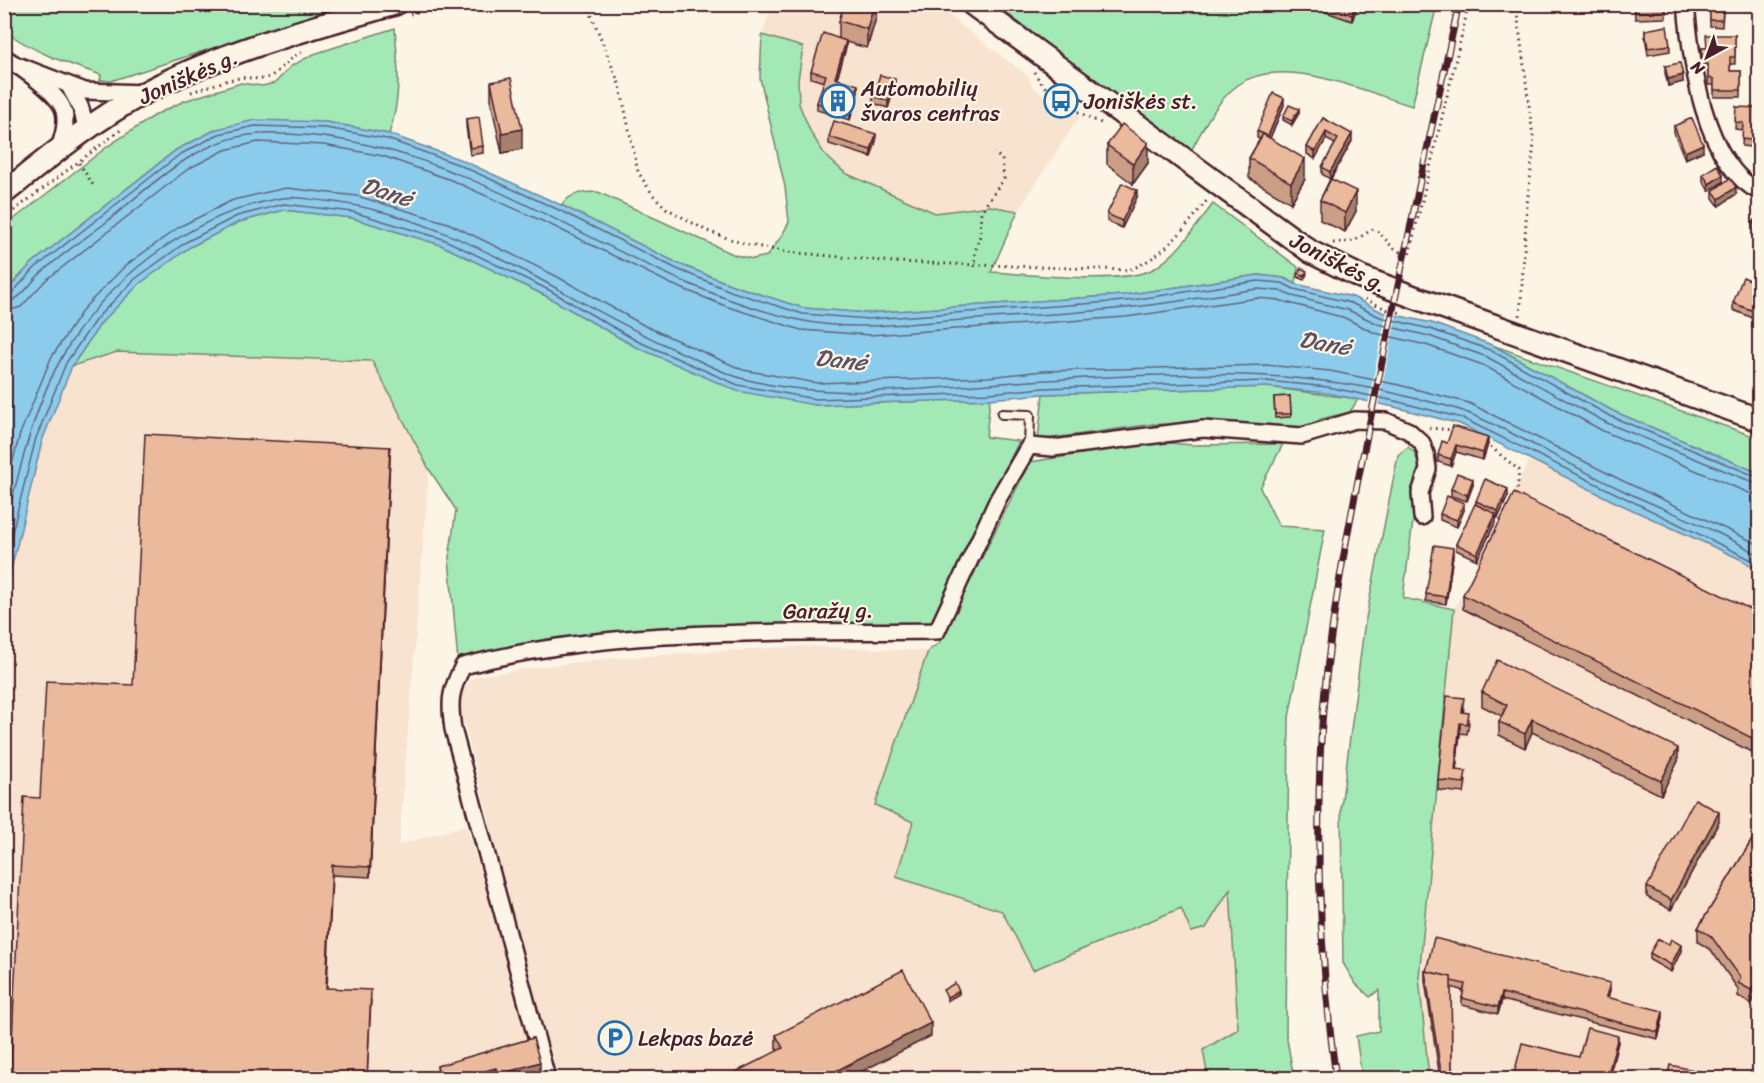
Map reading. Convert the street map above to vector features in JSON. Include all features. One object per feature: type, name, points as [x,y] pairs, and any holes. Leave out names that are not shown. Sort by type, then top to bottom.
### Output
[{"type":"main road","name":"Joniškės g.","points":[[972,4],[1311,252],[1361,277],[1760,420]]},
{"type":"main road","name":"Joniškės g.","points":[[4,193],[59,148],[87,129],[145,93],[206,64],[287,35],[398,11]]},
{"type":"street","points":[[1686,4],[1695,74],[1713,132],[1727,159],[1740,177],[1760,192]]},
{"type":"street","points":[[4,57],[20,66],[86,91],[145,93]]},
{"type":"street","points":[[20,66],[49,92],[63,109],[87,129]]},
{"type":"street","points":[[69,86],[80,106],[87,129]]},
{"type":"street","points":[[59,148],[65,123],[63,109]]},
{"type":"street","points":[[1029,446],[1053,448],[1203,429],[1302,436],[1355,420],[1386,421],[1409,431],[1422,442],[1428,469],[1420,493],[1422,517]]},
{"type":"street","name":"Garažų g.","points":[[548,1078],[453,729],[450,702],[452,687],[463,666],[499,657],[582,644],[719,634],[937,631],[998,499],[1029,446]]},
{"type":"lane","points":[[1002,414],[1030,415],[1029,446]]},
{"type":"path","points":[[398,11],[441,4]]},
{"type":"path","points":[[587,4],[620,86],[638,172],[653,195],[679,217],[706,231],[745,244],[788,252],[894,262],[974,267],[1129,270],[1158,255],[1172,243],[1209,197]]},
{"type":"path","points":[[1324,242],[1354,241],[1373,229],[1380,233],[1387,245],[1399,253],[1409,255],[1468,4]]},
{"type":"path","points":[[1516,4],[1534,144],[1518,334]]},
{"type":"path","points":[[188,93],[233,79],[244,77],[260,80],[271,76],[290,57],[311,47]]},
{"type":"path","points":[[4,218],[123,128]]},
{"type":"path","points":[[974,267],[975,252],[980,236],[981,212],[1004,179],[1002,159],[994,153]]},
{"type":"path","points":[[79,163],[95,188]]},
{"type":"path","points":[[1397,426],[1458,430]]},
{"type":"path","points":[[1479,440],[1490,444],[1519,470],[1517,493]]},
{"type":"shaded area","points":[[772,5],[940,5],[953,19],[1029,77],[1032,86],[1060,109],[1080,116],[1018,211],[990,206],[935,213],[845,173],[825,155],[811,133],[799,104],[798,80],[802,47],[762,35]]},
{"type":"shaded area","points":[[117,352],[372,361],[429,469],[399,845],[466,825],[540,1073],[536,1078],[5,1078],[5,595],[42,441],[72,366]]},
{"type":"shaded area","points":[[1530,459],[1613,501],[1740,559],[1759,571],[1759,1078],[1429,1078],[1419,977],[1454,609]]},
{"type":"shaded area","points":[[803,646],[928,651],[875,804],[913,822],[896,877],[1002,911],[1033,970],[1230,888],[1238,1029],[1204,1050],[1208,1078],[558,1078],[522,949],[462,714],[459,696],[461,692],[473,678],[483,675],[600,659]]},
{"type":"green space","points":[[5,4],[345,5],[111,81],[100,80],[101,75],[63,62],[16,39],[5,31]]},
{"type":"green space","points":[[996,5],[1437,5],[1412,106],[1324,78],[1277,73],[1256,76],[1238,85],[1223,99],[1210,116],[1190,153]]},
{"type":"green space","points":[[395,28],[397,94],[389,134],[326,122],[217,129],[176,150],[31,264],[5,292],[5,226],[108,146],[157,114],[184,101],[241,83],[262,86],[275,83],[291,66],[314,54]]},
{"type":"green space","points":[[762,35],[803,47],[798,80],[799,104],[811,133],[825,155],[845,173],[935,213],[990,206],[1018,211],[991,272],[1076,278],[1100,278],[1141,273],[1155,268],[1172,255],[1213,204],[1298,267],[1296,284],[1284,278],[1258,275],[1124,295],[868,313],[803,308],[735,286],[679,264],[561,205],[569,197],[587,192],[598,192],[735,255],[753,259],[767,256],[789,222],[785,187],[760,78]]},
{"type":"green space","points":[[284,210],[352,218],[441,245],[546,296],[634,346],[815,405],[990,399],[986,437],[1019,441],[930,624],[553,640],[490,651],[458,662],[449,558],[456,510],[429,469],[372,361],[117,352],[72,366],[101,323],[139,284],[190,247],[239,222]]},
{"type":"green space","points":[[1492,345],[1759,438],[1759,473],[1613,411]]},
{"type":"green space","points":[[1267,387],[1358,399],[1350,412],[1321,419],[1308,427],[1154,424],[1038,440],[1043,394]]},
{"type":"green space","points":[[1158,442],[1193,445],[1283,444],[1260,488],[1279,526],[1325,529],[1289,717],[1286,1034],[1294,1078],[1208,1078],[1203,1050],[1238,1029],[1230,889],[1206,928],[1191,932],[1181,908],[1033,970],[1002,911],[896,877],[913,822],[875,805],[928,651],[939,643],[1030,462]]},
{"type":"green space","points":[[1408,447],[1414,452],[1420,467],[1403,598],[1454,609],[1419,977],[1429,1078],[1362,1078],[1356,1036],[1379,1031],[1379,990],[1370,997],[1355,983],[1343,963],[1341,808],[1364,628],[1398,455]]},
{"type":"water","name":"Danė","points":[[255,120],[326,122],[389,134],[459,159],[561,205],[679,264],[735,286],[803,308],[868,313],[1124,295],[1258,275],[1284,278],[1296,284],[1353,297],[1382,312],[1432,323],[1492,345],[1613,411],[1759,473],[1759,571],[1740,559],[1613,501],[1460,424],[1394,407],[1327,393],[1267,387],[1043,394],[990,399],[815,405],[737,391],[634,346],[546,296],[441,245],[352,218],[284,210],[239,222],[190,247],[139,284],[101,323],[72,366],[42,441],[5,595],[5,292],[31,264],[176,150],[217,129]]},
{"type":"pier","points":[[1387,310],[1397,313],[1378,406],[1368,404]]},
{"type":"building","points":[[844,4],[874,4],[867,29],[839,21]]},
{"type":"building","points":[[1323,4],[1355,4],[1352,15]]},
{"type":"building","points":[[1634,4],[1666,4],[1666,11],[1635,12]]},
{"type":"building","points":[[1710,11],[1723,12],[1722,20],[1710,20]]},
{"type":"building","points":[[1667,26],[1670,45],[1648,48],[1645,30]]},
{"type":"building","points":[[823,33],[846,41],[835,78],[858,85],[850,113],[817,103],[826,75],[811,71]]},
{"type":"building","points":[[1706,35],[1735,35],[1735,57],[1730,57],[1730,71],[1741,71],[1741,90],[1714,90],[1714,79],[1708,78],[1708,64],[1702,64],[1702,48],[1707,48]]},
{"type":"building","points":[[1680,63],[1683,75],[1668,79],[1665,66]]},
{"type":"building","points":[[880,75],[895,79],[888,101],[873,96]]},
{"type":"building","points":[[511,78],[522,129],[502,133],[491,82]]},
{"type":"building","points":[[1273,93],[1284,98],[1268,136],[1257,131]]},
{"type":"building","points":[[1289,105],[1299,109],[1292,121],[1283,117]]},
{"type":"building","points":[[1736,107],[1760,108],[1759,141],[1742,139],[1743,123],[1735,122]]},
{"type":"building","points":[[479,117],[483,146],[470,148],[466,119]]},
{"type":"building","points":[[1323,118],[1352,134],[1330,172],[1322,167],[1338,139],[1326,132],[1315,152],[1307,147]]},
{"type":"building","points":[[1692,118],[1703,144],[1685,152],[1674,126]]},
{"type":"building","points":[[834,121],[876,134],[871,150],[829,137]]},
{"type":"building","points":[[1122,124],[1148,143],[1133,164],[1107,145]]},
{"type":"building","points":[[1263,134],[1305,159],[1291,183],[1249,158]]},
{"type":"building","points":[[1717,165],[1723,175],[1709,184],[1703,174]]},
{"type":"building","points":[[1730,178],[1736,187],[1719,199],[1713,191]]},
{"type":"building","points":[[1331,179],[1356,191],[1345,213],[1320,200]]},
{"type":"building","points":[[1122,183],[1137,190],[1122,221],[1107,214]]},
{"type":"building","points":[[1760,213],[1760,227],[1753,223]]},
{"type":"building","points":[[1301,268],[1307,271],[1304,276],[1298,273]]},
{"type":"building","points":[[1743,277],[1760,284],[1760,323],[1752,320],[1756,312],[1733,303]]},
{"type":"building","points":[[1290,396],[1291,414],[1275,414],[1274,397]]},
{"type":"building","points":[[1453,426],[1488,437],[1483,453],[1456,445],[1451,459],[1438,455],[1442,441],[1447,443]]},
{"type":"building","points":[[145,434],[390,447],[370,867],[332,865],[326,988],[371,990],[367,1078],[10,1078],[24,797],[40,798],[46,681],[133,685]]},
{"type":"building","points":[[1457,473],[1473,479],[1467,495],[1451,489]]},
{"type":"building","points":[[1485,479],[1508,489],[1498,511],[1476,501]]},
{"type":"building","points":[[1514,493],[1760,614],[1760,724],[1752,738],[1463,595]]},
{"type":"building","points":[[1447,496],[1464,503],[1457,520],[1440,514]]},
{"type":"building","points":[[1475,504],[1496,514],[1477,554],[1456,544]]},
{"type":"building","points":[[1434,545],[1453,548],[1446,597],[1426,594]]},
{"type":"building","points":[[1497,660],[1678,748],[1661,781],[1532,719],[1525,734],[1499,722],[1507,705],[1482,692]]},
{"type":"building","points":[[1447,696],[1464,698],[1462,712],[1469,713],[1467,724],[1460,723],[1455,770],[1466,771],[1464,783],[1438,780]]},
{"type":"building","points":[[1695,799],[1719,812],[1671,900],[1647,887]]},
{"type":"building","points":[[1760,827],[1760,977],[1751,990],[1738,983],[1741,978],[1711,936],[1698,928]]},
{"type":"building","points":[[1434,938],[1610,983],[1606,997],[1663,1011],[1658,1032],[1502,993],[1498,1007],[1462,998],[1465,984],[1451,981],[1451,977],[1426,971]]},
{"type":"building","points":[[1658,939],[1669,944],[1671,939],[1681,945],[1671,965],[1650,953]]},
{"type":"building","points":[[903,970],[931,1023],[822,1078],[724,1078],[783,1048],[776,1035]]},
{"type":"building","points":[[1425,971],[1451,977],[1452,1072],[1481,1071],[1481,1078],[1442,1078]]},
{"type":"building","points":[[955,983],[959,991],[947,997],[943,990]]},
{"type":"building","points":[[1587,1028],[1618,1036],[1607,1078],[1513,1078],[1522,1043],[1579,1057]]},
{"type":"building","points":[[533,1038],[540,1062],[498,1075],[496,1068],[460,1078],[441,1078],[437,1066]]},
{"type":"building","points":[[1670,1065],[1731,1078],[1667,1078]]},
{"type":"railway","points":[[1336,1078],[1326,994],[1319,867],[1319,782],[1328,658],[1340,577],[1363,456],[1459,4]]},
{"type":"place","name":"Automobilių švaros centras","points":[[838,101]]},
{"type":"place","name":"Joniškės st.","points":[[1061,101]]},
{"type":"place","name":"Lekpas bazė","points":[[615,1038]]}]
